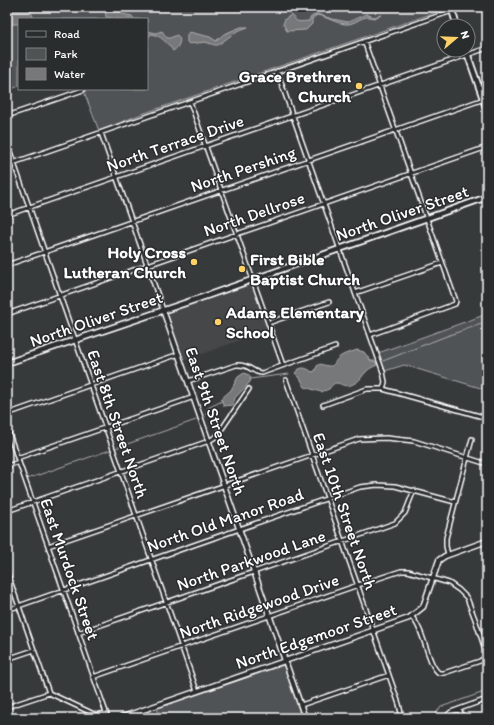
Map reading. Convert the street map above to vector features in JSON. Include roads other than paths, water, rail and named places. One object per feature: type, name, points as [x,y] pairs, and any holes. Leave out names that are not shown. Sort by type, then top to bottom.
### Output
[{"type":"main road","points":[[469,58],[485,99],[487,110]]},
{"type":"main road","name":"North Oliver Street","points":[[7,363],[487,197]]},
{"type":"street","points":[[7,165],[364,41],[451,9]]},
{"type":"street","points":[[364,41],[381,85],[456,303],[370,335]]},
{"type":"street","name":"North Terrace Drive","points":[[476,51],[487,48]]},
{"type":"street","name":"North Terrace Drive","points":[[7,215],[293,116],[454,58]]},
{"type":"street","points":[[277,71],[370,335],[384,377],[383,389]]},
{"type":"street","points":[[7,116],[83,90]]},
{"type":"street","name":"North Pershing","points":[[7,265],[485,99]]},
{"type":"street","points":[[190,102],[283,365]]},
{"type":"street","name":"East 9th Street North","points":[[101,133],[305,718]]},
{"type":"street","name":"East 8th Street North","points":[[7,143],[197,691]]},
{"type":"street","name":"North Dellrose","points":[[7,314],[487,147]]},
{"type":"street","points":[[355,293],[442,263]]},
{"type":"street","points":[[268,323],[329,302]]},
{"type":"street","points":[[188,381],[236,365],[244,364],[259,373],[335,347]]},
{"type":"street","points":[[7,414],[179,354]]},
{"type":"street","name":"East 10th Street North","points":[[286,380],[389,674],[402,718]]},
{"type":"street","points":[[7,511],[209,441],[217,436],[249,389]]},
{"type":"street","points":[[323,405],[364,390],[383,389],[487,418]]},
{"type":"street","points":[[7,466],[18,460],[194,397]]},
{"type":"street","name":"East Murdock Street","points":[[7,428],[108,718]]},
{"type":"street","points":[[48,546],[359,439],[386,438],[414,441],[487,464]]},
{"type":"street","points":[[472,439],[446,538],[448,555],[487,541]]},
{"type":"street","name":"North Old Manor Road","points":[[7,610],[360,487],[377,485],[395,486],[455,502]]},
{"type":"street","name":"North Parkwood Lane","points":[[78,633],[395,523],[405,513],[414,490]]},
{"type":"street","name":"North Edgemoor Street","points":[[120,718],[411,616],[423,607],[440,560],[448,555]]},
{"type":"street","name":"North Ridgewood Drive","points":[[94,677],[401,571],[408,571],[449,583],[467,598],[486,652],[482,660],[444,673],[436,671],[419,626],[411,616]]},
{"type":"street","points":[[7,572],[48,693]]},
{"type":"street","points":[[7,659],[34,650]]},
{"type":"street","points":[[301,705],[389,674]]},
{"type":"street","points":[[7,708],[48,693],[96,715],[106,713]]},
{"type":"street","points":[[444,718],[451,712],[487,699]]},
{"type":"street","points":[[459,709],[463,718]]},
{"type":"water","points":[[7,7],[31,7],[30,10],[34,18],[18,18],[18,24],[7,24]]},
{"type":"water","points":[[105,7],[117,7],[122,14],[132,16],[133,18],[112,18],[106,17]]},
{"type":"water","points":[[317,14],[348,22],[366,14],[374,17],[381,15],[374,18],[367,17],[349,24],[345,24],[317,15],[312,19],[312,24],[306,30],[287,31],[283,24],[285,19],[291,15],[296,21],[302,22],[309,21],[311,17]]},
{"type":"water","points":[[241,27],[248,27],[237,31],[218,45],[205,42],[189,44],[187,42],[187,35],[189,32],[210,37],[216,41],[224,34]]},
{"type":"water","points":[[148,31],[156,33],[162,31],[167,38],[177,35],[180,41],[177,48],[173,51],[169,45],[160,38],[154,34],[151,34],[148,38]]},
{"type":"water","points":[[357,350],[364,352],[371,361],[375,361],[377,365],[368,370],[359,381],[354,384],[347,386],[335,383],[329,389],[321,392],[305,387],[295,373],[301,368],[308,369],[312,372],[315,371],[317,366],[320,364],[332,366],[341,356]]},
{"type":"water","points":[[244,373],[249,375],[251,379],[250,382],[235,398],[233,405],[224,406],[221,399],[231,390],[238,377]]},
{"type":"waterway","points":[[383,361],[487,322]]},
{"type":"waterway","points":[[250,379],[289,374]]},
{"type":"waterway","points":[[205,417],[208,408],[222,401]]},
{"type":"waterway","points":[[27,479],[196,420]]},
{"type":"waterway","points":[[432,718],[441,707],[487,691]]},
{"type":"place","name":"Grace Brethren Church","points":[[359,86]]},
{"type":"place","name":"Holy Cross Lutheran Church","points":[[194,262]]},
{"type":"place","name":"First Bible Baptist Church","points":[[242,269]]},
{"type":"place","name":"Adams Elementary School","points":[[218,322]]}]
